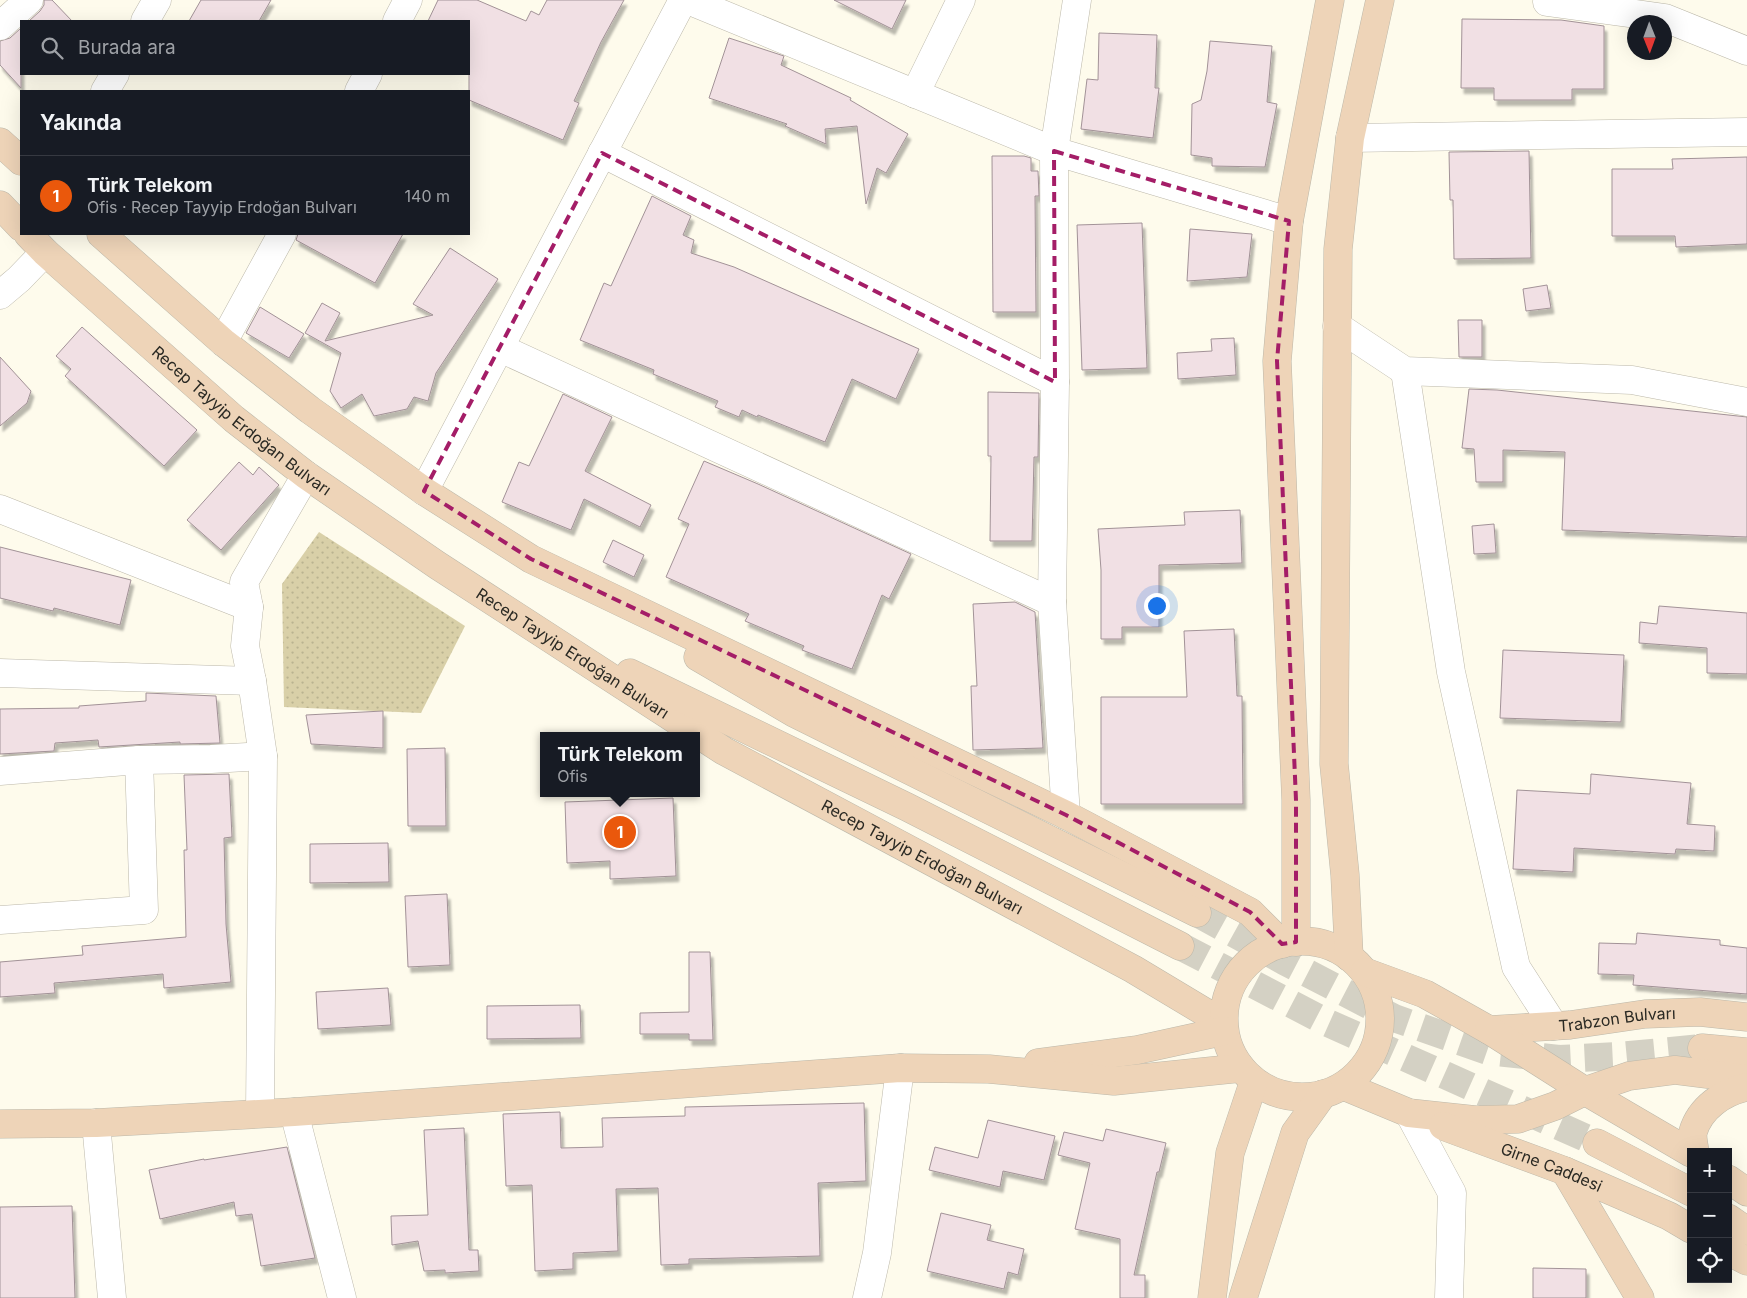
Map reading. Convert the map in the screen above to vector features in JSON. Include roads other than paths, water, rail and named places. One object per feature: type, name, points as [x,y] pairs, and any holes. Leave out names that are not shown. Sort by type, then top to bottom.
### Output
[{"type":"main road","points":[[1289,943],[1296,800],[1277,361],[1289,221],[1330,0]]},
{"type":"main road","points":[[1243,1298],[1295,1133],[1333,1090],[1360,1072],[1372,1054],[1380,1034],[1381,1012],[1376,991],[1357,964],[1345,875],[1334,764],[1338,250],[1350,138],[1380,0]]},
{"type":"main road","points":[[0,142],[20,160]]},
{"type":"main road","points":[[0,205],[20,226]]},
{"type":"main road","points":[[102,235],[223,342],[310,410],[424,491],[530,559],[794,713],[1197,913]]},
{"type":"main road","name":"Recep Tayyip Erdoğan Bulvarı","points":[[36,243],[234,419],[306,474],[436,565],[695,732]]},
{"type":"main road","points":[[530,559],[1066,815],[1250,912],[1289,943]]},
{"type":"main road","points":[[436,565],[601,658],[916,812],[1180,946]]},
{"type":"main road","name":"Recep Tayyip Erdoğan Bulvarı","points":[[700,736],[724,751],[1133,969],[1224,1027]]},
{"type":"main road","points":[[1687,1151],[1585,1091],[1488,1030],[1425,994],[1357,964],[1330,946],[1308,941],[1289,943],[1266,950],[1248,963],[1234,980],[1226,1001],[1224,1027],[1231,1052],[1247,1074],[1270,1090],[1287,1096],[1305,1098],[1333,1090],[1409,1114],[1475,1120],[1518,1119],[1555,1106],[1585,1091],[1629,1076],[1675,1070],[1747,1079]]},
{"type":"main road","name":"Trabzon Bulvarı","points":[[1488,1030],[1570,1025],[1644,1014],[1700,1012],[1747,1017]]},
{"type":"main road","points":[[990,1069],[1137,1050],[1224,1027]]},
{"type":"main road","points":[[1702,1048],[1747,1052]]},
{"type":"main road","points":[[0,1124],[96,1123],[294,1112],[900,1068],[990,1069],[1114,1081],[1247,1074]]},
{"type":"main road","points":[[1212,1298],[1230,1153],[1247,1074]]},
{"type":"main road","points":[[1695,1148],[1693,1134],[1705,1110],[1721,1096],[1747,1087]]},
{"type":"main road","name":"Girne Caddesi","points":[[1409,1114],[1565,1172],[1669,1216],[1687,1227]]},
{"type":"main road","points":[[1597,1143],[1687,1190]]},
{"type":"main road","points":[[1565,1172],[1640,1298]]},
{"type":"main road","points":[[1732,1182],[1747,1192]]},
{"type":"main road","points":[[1732,1221],[1747,1231]]},
{"type":"main road","points":[[1732,1253],[1747,1261]]},
{"type":"street","points":[[0,26],[29,0]]},
{"type":"street","points":[[146,20],[157,0]]},
{"type":"street","points":[[398,20],[408,0]]},
{"type":"street","points":[[424,491],[683,0]]},
{"type":"street","points":[[688,0],[1054,151],[1289,221]]},
{"type":"street","points":[[914,94],[962,0]]},
{"type":"street","points":[[1066,815],[1052,602],[1055,382],[1054,151],[1077,0]]},
{"type":"street","points":[[1547,2],[1666,14],[1747,51]]},
{"type":"street","points":[[106,90],[114,75]]},
{"type":"street","points":[[360,90],[367,75]]},
{"type":"street","points":[[1350,138],[1747,132]]},
{"type":"street","points":[[602,153],[1055,382]]},
{"type":"street","points":[[223,342],[281,235]]},
{"type":"street","points":[[0,295],[19,279],[36,243]]},
{"type":"street","points":[[1337,326],[1405,372],[1632,380],[1747,402]]},
{"type":"street","points":[[500,348],[1052,602]]},
{"type":"street","points":[[1405,372],[1451,672],[1516,967],[1554,1026]]},
{"type":"street","points":[[260,1113],[263,756],[245,646],[249,607],[244,582],[306,474]]},
{"type":"street","points":[[0,509],[249,607]]},
{"type":"street","points":[[0,673],[252,681]]},
{"type":"street","points":[[0,771],[139,760],[263,756]]},
{"type":"street","points":[[0,920],[144,910],[139,760]]},
{"type":"street","points":[[867,1298],[876,1253],[900,1068]]},
{"type":"street","points":[[294,1112],[342,1298]]},
{"type":"street","points":[[1409,1114],[1452,1193],[1448,1298]]},
{"type":"street","points":[[96,1123],[112,1298]]},
{"type":"tunnel","points":[[1197,913],[1394,1018],[1488,1051],[1559,1059],[1619,1056],[1702,1048]]},
{"type":"tunnel","points":[[1180,946],[1328,1023],[1597,1143]]},
{"type":"place","name":"Türk Telekom","points":[[620,832]]}]
